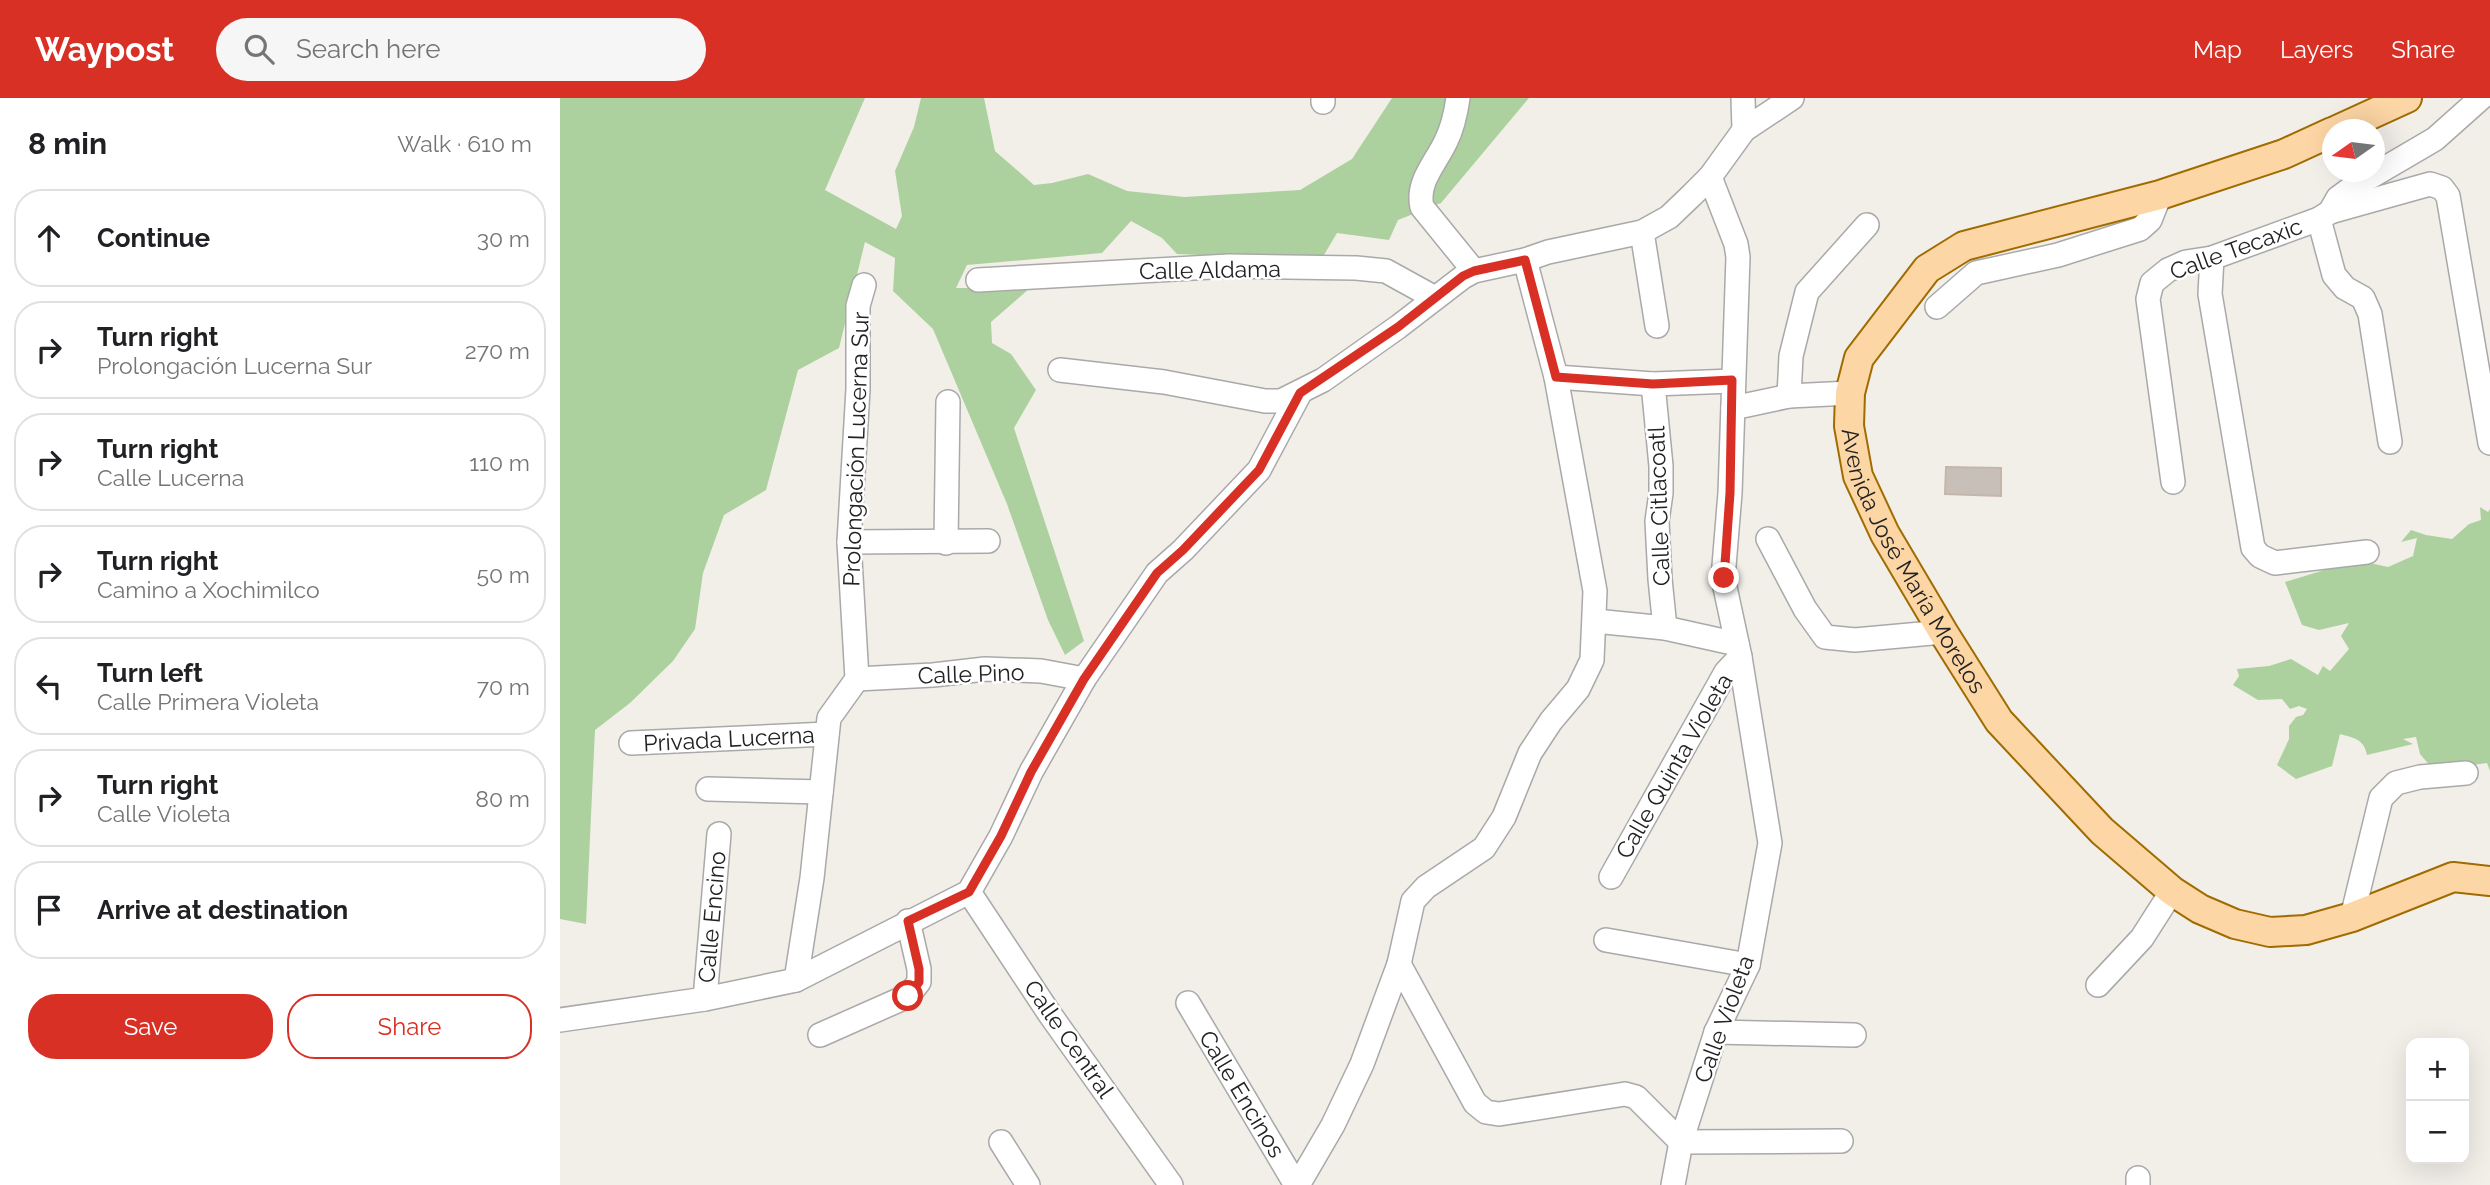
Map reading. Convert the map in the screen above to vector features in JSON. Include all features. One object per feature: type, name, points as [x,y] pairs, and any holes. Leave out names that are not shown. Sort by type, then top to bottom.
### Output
[{"type":"main road","name":"Avenida José María Morelos","points":[[2361,119],[2407,98]]},
{"type":"main road","name":"Avenida José María Morelos","points":[[2322,137],[2284,154],[2160,195],[1964,246],[1927,269],[1859,358],[1850,393],[1849,426],[1858,476],[1885,534],[1999,721],[2102,831],[2172,891],[2200,909],[2223,919],[2270,932],[2306,930],[2352,916],[2453,877],[2490,881]]},
{"type":"street","points":[[1458,98],[1448,138],[1423,182],[1419,195],[1422,207],[1474,271]]},
{"type":"street","points":[[1743,98],[1744,130]]},
{"type":"street","points":[[1060,370],[1164,382],[1265,401],[1281,401],[1300,393],[1474,271],[1598,240],[1642,232],[1669,216],[1710,177],[1744,130],[1792,98]]},
{"type":"street","name":"Calle Tecaxic","points":[[2173,482],[2148,299],[2152,283],[2168,270],[2186,262],[2213,258],[2324,215],[2338,198],[2435,139],[2481,98]]},
{"type":"street","name":"Calle Violeta","points":[[1673,1185],[1681,1142],[1716,1032],[1748,965],[1770,843],[1724,578],[1730,493],[1738,257],[1736,244],[1710,177]]},
{"type":"street","points":[[2390,442],[2370,314],[2363,299],[2344,288],[2334,275],[2324,215],[2430,184],[2442,188],[2448,196],[2490,443]]},
{"type":"street","points":[[1937,307],[1976,273],[2059,255],[2140,229],[2150,220],[2160,195]]},
{"type":"street","points":[[1789,396],[1791,356],[1807,292],[1867,225]]},
{"type":"street","points":[[1642,232],[1657,326]]},
{"type":"street","points":[[2213,258],[2210,294],[2253,548],[2260,556],[2275,563],[2367,552]]},
{"type":"street","points":[[1297,1185],[1333,1125],[1362,1064],[1399,964],[1413,901],[1426,887],[1484,848],[1504,817],[1530,753],[1551,721],[1578,689],[1592,660],[1595,591],[1556,377],[1525,260]]},
{"type":"street","name":"Calle Aldama","points":[[978,280],[1229,267],[1356,268],[1386,271],[1435,298]]},
{"type":"street","name":"Prolongación Lucerna Sur","points":[[857,679],[849,541],[858,389],[858,306],[864,285]]},
{"type":"street","points":[[1556,377],[1653,384],[1732,380]]},
{"type":"street","name":"Calle Citlacoatl","points":[[1653,384],[1661,466],[1657,522],[1665,628]]},
{"type":"street","points":[[560,1020],[705,999],[796,979],[969,892],[1001,836],[1031,772],[1084,679],[1157,573],[1183,550],[1259,470],[1300,393]]},
{"type":"street","points":[[1733,408],[1789,396],[1850,393]]},
{"type":"street","points":[[946,543],[948,402]]},
{"type":"street","points":[[1768,540],[1805,610],[1825,637],[1855,640],[1943,632]]},
{"type":"street","points":[[849,541],[988,541]]},
{"type":"street","points":[[1595,621],[1665,628],[1738,651]]},
{"type":"street","name":"Calle Quinta Violeta","points":[[1611,877],[1738,651]]},
{"type":"street","name":"Calle Pino","points":[[857,679],[985,669],[1041,671],[1084,679]]},
{"type":"street","points":[[796,979],[812,878],[829,718],[857,679]]},
{"type":"street","name":"Privada Lucerna","points":[[631,743],[827,734]]},
{"type":"street","points":[[2352,916],[2381,798],[2396,783],[2420,777],[2466,773]]},
{"type":"street","points":[[708,789],[821,792]]},
{"type":"street","name":"Calle Encino","points":[[705,999],[719,834]]},
{"type":"street","points":[[2098,985],[2142,938],[2172,891]]},
{"type":"street","name":"Calle Central","points":[[969,892],[1049,1013],[1171,1185]]},
{"type":"street","points":[[820,1035],[908,996],[919,982],[919,969],[908,921]]},
{"type":"street","points":[[1606,940],[1748,965]]},
{"type":"street","points":[[1399,964],[1475,1102],[1486,1112],[1499,1114],[1625,1094],[1636,1097],[1681,1142],[1841,1141]]},
{"type":"street","name":"Calle Encinos","points":[[1188,1003],[1297,1185]]},
{"type":"street","points":[[1716,1032],[1854,1035]]},
{"type":"street","points":[[1001,1142],[1028,1185]]},
{"type":"green space","points":[[560,98],[865,98],[825,190],[896,229],[902,216],[895,171],[914,127],[921,98],[984,98],[995,151],[1034,185],[1088,174],[1127,191],[1184,197],[1300,190],[1352,159],[1392,98],[1529,98],[1441,203],[1398,220],[1389,240],[1337,233],[1321,260],[1177,254],[1162,238],[1131,221],[1102,253],[967,265],[956,288],[1030,288],[991,322],[992,343],[1011,354],[1036,390],[1014,428],[1084,641],[1065,655],[1048,620],[1007,504],[933,329],[893,291],[895,258],[865,242],[839,348],[798,370],[766,490],[724,515],[703,573],[695,629],[673,661],[630,703],[595,730],[586,924],[560,919]]},
{"type":"green space","points":[[2480,507],[2488,512],[2490,509],[2490,771],[2487,763],[2443,769],[2431,767],[2420,754],[2416,737],[2403,739],[2413,744],[2367,755],[2361,742],[2340,734],[2332,766],[2296,779],[2277,765],[2289,739],[2289,726],[2307,709],[2299,706],[2290,709],[2282,699],[2258,700],[2233,685],[2239,676],[2237,669],[2269,666],[2291,659],[2318,675],[2323,666],[2330,671],[2349,649],[2341,636],[2349,623],[2319,630],[2302,625],[2285,582],[2357,560],[2388,567],[2413,556],[2417,538],[2401,542],[2411,530],[2452,539],[2469,524],[2481,520]]},
{"type":"building","points":[[1946,467],[2001,468],[2001,496],[1945,494]]},
{"type":"route","points":[[908,996],[919,982],[919,969],[908,921],[969,892],[1001,836],[1031,772],[1084,679],[1157,573],[1183,550],[1259,470],[1300,393],[1398,327],[1463,276],[1525,260],[1556,377],[1653,384],[1732,380],[1730,493],[1724,578]]}]
